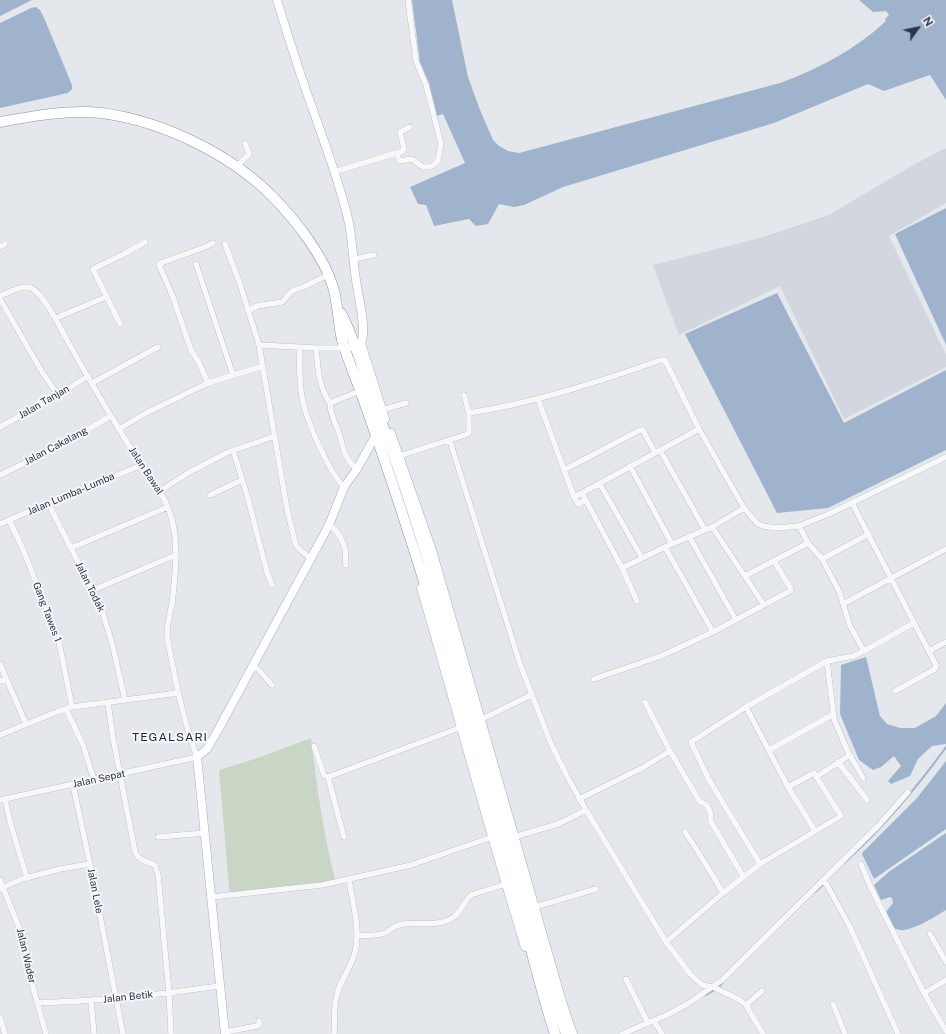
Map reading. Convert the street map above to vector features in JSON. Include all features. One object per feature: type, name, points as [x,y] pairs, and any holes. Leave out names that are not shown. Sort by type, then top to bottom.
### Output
[{"type":"highway","points":[[0,122],[57,113],[78,112],[108,114],[142,122],[196,142],[215,152],[260,184],[276,200],[314,249],[328,275],[336,303],[344,317],[401,475],[424,548],[483,748],[545,982],[555,1034]]},
{"type":"highway","points":[[354,346],[360,392],[374,437],[414,549],[545,982],[566,1034]]},
{"type":"street","points":[[258,345],[299,348],[354,346],[363,339],[363,322],[354,271],[354,259],[349,223],[334,172],[277,0]]},
{"type":"street","points":[[396,153],[400,161],[412,159],[419,165],[427,168],[435,164],[438,160],[441,144],[426,85],[416,61],[408,0]]},
{"type":"street","points":[[334,172],[404,150],[400,132],[410,127]]},
{"type":"street","points":[[232,165],[249,154],[246,143]]},
{"type":"street","points":[[120,324],[94,269],[145,242]]},
{"type":"street","points":[[208,383],[191,350],[173,298],[159,265],[213,243]]},
{"type":"street","points":[[226,244],[240,284],[263,366],[269,410],[275,436],[287,509],[294,538],[296,545],[301,551],[311,558]]},
{"type":"street","points":[[354,259],[374,255]]},
{"type":"street","points":[[196,264],[233,375]]},
{"type":"street","points":[[248,311],[257,306],[282,302],[292,291],[304,287],[328,275]]},
{"type":"street","name":"Jalan Bawal","points":[[0,298],[22,288],[31,287],[40,295],[56,318],[111,416],[160,491],[168,507],[173,526],[176,555],[167,634],[178,693],[198,758]]},
{"type":"street","points":[[56,318],[106,297]]},
{"type":"street","points":[[0,298],[42,372],[58,395]]},
{"type":"street","points":[[354,346],[400,456],[432,550],[514,837],[563,1005],[573,1034]]},
{"type":"street","points":[[92,383],[158,347]]},
{"type":"street","points":[[299,348],[300,382],[305,412],[317,442],[331,469],[344,487]]},
{"type":"street","points":[[316,348],[319,378],[324,395],[330,403],[331,415],[338,430],[348,461],[357,469]]},
{"type":"street","points":[[469,413],[503,408],[538,399],[664,360],[699,429],[744,508],[758,524],[776,528],[799,526],[831,513],[946,457]]},
{"type":"street","points":[[119,429],[146,413],[208,383],[263,366]]},
{"type":"street","name":"Jalan Tanjan","points":[[0,427],[58,395],[88,376]]},
{"type":"street","points":[[330,403],[360,392]]},
{"type":"street","points":[[400,456],[465,436],[470,432],[469,413],[464,395]]},
{"type":"street","points":[[538,399],[574,497],[578,504],[585,500]]},
{"type":"street","points":[[382,410],[406,403]]},
{"type":"street","name":"Jalan Cakalang","points":[[0,475],[61,445],[111,416]]},
{"type":"street","points":[[574,497],[699,429]]},
{"type":"street","points":[[564,470],[640,430],[643,430],[655,453]]},
{"type":"street","points":[[160,491],[188,473],[232,450],[275,436]]},
{"type":"street","points":[[259,1021],[259,1025],[256,1027],[225,1033],[219,986],[198,758],[207,749],[253,666],[329,525],[344,487],[357,469],[374,437]]},
{"type":"street","points":[[374,437],[413,561],[462,727],[492,837],[551,1034]]},
{"type":"street","points":[[450,440],[531,695],[554,750],[579,798],[666,942],[690,974],[702,985],[716,988],[734,996],[746,1006],[763,1034]]},
{"type":"street","points":[[232,450],[272,585]]},
{"type":"street","points":[[660,450],[705,530]]},
{"type":"street","name":"Jalan Lumba-Lumba","points":[[0,524],[142,465]]},
{"type":"street","points":[[630,466],[672,544]]},
{"type":"street","points":[[210,495],[242,480]]},
{"type":"street","points":[[600,484],[642,558]]},
{"type":"street","points":[[582,493],[622,568],[637,601]]},
{"type":"street","name":"Jalan Todak","points":[[48,503],[93,590],[105,618],[125,700]]},
{"type":"street","points":[[852,503],[936,667],[895,691]]},
{"type":"street","points":[[71,548],[168,507]]},
{"type":"street","points":[[622,568],[689,536],[712,527],[744,508]]},
{"type":"street","name":"Gang Tawes 1","points":[[9,520],[22,547],[58,637],[69,708],[94,780]]},
{"type":"street","points":[[329,525],[335,530],[343,544],[346,565]]},
{"type":"street","points":[[799,526],[808,543],[822,559],[839,591],[850,626],[864,651]]},
{"type":"street","points":[[712,527],[764,605]]},
{"type":"street","points":[[822,559],[869,534]]},
{"type":"street","points":[[689,536],[736,620]]},
{"type":"street","points":[[745,576],[808,543]]},
{"type":"street","points":[[665,547],[713,632]]},
{"type":"street","points":[[843,604],[946,549]]},
{"type":"street","points":[[93,590],[176,555]]},
{"type":"street","points":[[594,679],[661,656],[713,632],[791,590],[774,561]]},
{"type":"street","points":[[760,864],[708,778],[691,742],[746,707],[827,661],[854,656],[914,623]]},
{"type":"street","points":[[929,651],[946,642]]},
{"type":"street","points":[[827,661],[832,715],[839,733],[863,778]]},
{"type":"street","points":[[0,664],[26,724]]},
{"type":"street","points":[[253,666],[258,669],[272,685]]},
{"type":"street","points":[[0,681],[6,679]]},
{"type":"street","points":[[0,735],[69,708],[178,693]]},
{"type":"street","points":[[480,720],[531,695]]},
{"type":"street","points":[[645,702],[670,751],[700,802],[706,804],[710,810],[710,820],[743,876]]},
{"type":"street","points":[[108,703],[113,738],[135,852],[143,861],[155,865],[158,870],[169,993],[170,1034]]},
{"type":"street","points":[[746,707],[788,787],[815,831]]},
{"type":"street","points":[[768,750],[832,715]]},
{"type":"street","points":[[328,777],[462,727]]},
{"type":"street","points":[[314,746],[324,775],[328,777],[344,837]]},
{"type":"street","points":[[579,798],[642,768],[670,751]]},
{"type":"street","points":[[816,777],[850,755]]},
{"type":"street","name":"Jalan Sepat","points":[[2,800],[198,758]]},
{"type":"street","points":[[838,762],[867,800]]},
{"type":"street","points":[[852,780],[859,771]]},
{"type":"street","points":[[666,942],[743,876],[760,864],[841,816],[813,773],[788,787]]},
{"type":"street","name":"Jalan Lele","points":[[73,785],[123,1034]]},
{"type":"street","points":[[622,1034],[653,1023],[716,988],[824,882],[879,825],[908,792]]},
{"type":"street","points":[[2,800],[28,878]]},
{"type":"street","points":[[514,837],[558,824],[586,810]]},
{"type":"street","points":[[685,832],[723,893]]},
{"type":"street","points":[[158,837],[205,833]]},
{"type":"street","points":[[212,897],[322,884],[349,879],[412,865],[492,837]]},
{"type":"street","points":[[2,889],[17,881],[60,869],[90,864]]},
{"type":"street","points":[[861,864],[870,886],[924,993],[946,1031],[942,1034]]},
{"type":"street","points":[[334,1034],[337,992],[352,961],[357,936],[349,879]]},
{"type":"street","name":"Jalan Wader","points":[[0,880],[2,889],[22,935],[37,1003],[46,1034]]},
{"type":"street","points":[[824,882],[850,927],[898,1034]]},
{"type":"street","points":[[357,936],[384,933],[401,924],[432,923],[447,920],[454,917],[460,911],[467,899],[472,895],[506,884]]},
{"type":"street","points":[[535,907],[596,889]]},
{"type":"street","points":[[930,934],[946,962]]},
{"type":"street","points":[[626,979],[653,1023],[662,1034]]},
{"type":"street","points":[[924,993],[946,980]]},
{"type":"street","name":"Jalan Betik","points":[[37,1003],[91,1001],[219,986]]},
{"type":"street","points":[[746,1006],[762,991]]},
{"type":"street","points":[[91,1001],[94,1034]]},
{"type":"street","points":[[833,1004],[845,1034]]},
{"type":"street","points":[[0,1017],[1,1026],[5,1034]]},
{"type":"shaded area","points":[[946,148],[946,203],[889,236],[946,355],[946,367],[844,419],[780,286],[679,335],[653,265],[760,238],[829,215],[913,165]]},
{"type":"green space","points":[[311,738],[321,809],[335,882],[230,898],[219,770]]},
{"type":"water","points":[[0,0],[32,0],[0,16]]},
{"type":"water","points":[[412,0],[452,0],[468,77],[480,110],[493,140],[499,146],[508,151],[519,153],[780,83],[823,65],[862,41],[886,21],[885,19],[889,15],[886,11],[873,12],[859,0],[946,0],[946,100],[930,75],[884,91],[868,84],[774,123],[563,187],[524,205],[514,207],[499,204],[488,224],[476,226],[469,219],[434,226],[426,205],[418,204],[410,187],[465,163],[443,114],[437,116],[429,83],[420,62]]},
{"type":"water","points":[[36,7],[40,10],[45,20],[72,85],[72,89],[68,93],[0,108],[0,23]]},
{"type":"water","points":[[946,208],[946,345],[895,234]]},
{"type":"water","points":[[777,293],[844,423],[946,370],[946,450],[828,508],[777,513],[685,334]]},
{"type":"water","points":[[866,657],[880,716],[887,724],[900,728],[915,728],[936,716],[946,703],[946,744],[932,746],[918,759],[910,776],[891,784],[888,781],[901,766],[894,756],[881,767],[873,770],[859,760],[840,714],[841,665]]},
{"type":"water","points":[[946,761],[946,829],[874,879],[862,854],[863,852],[917,798]]},
{"type":"water","points":[[946,833],[946,910],[914,927],[901,930],[896,929],[886,912],[893,903],[892,898],[890,897],[881,900],[874,885],[890,871]]},
{"type":"waterway","points":[[844,863],[898,808],[946,747]]},
{"type":"waterway","points":[[815,892],[825,883]]},
{"type":"waterway","points":[[706,995],[718,988],[723,982]]},
{"type":"district","name":"TEGALSARI","points":[[170,737]]}]
